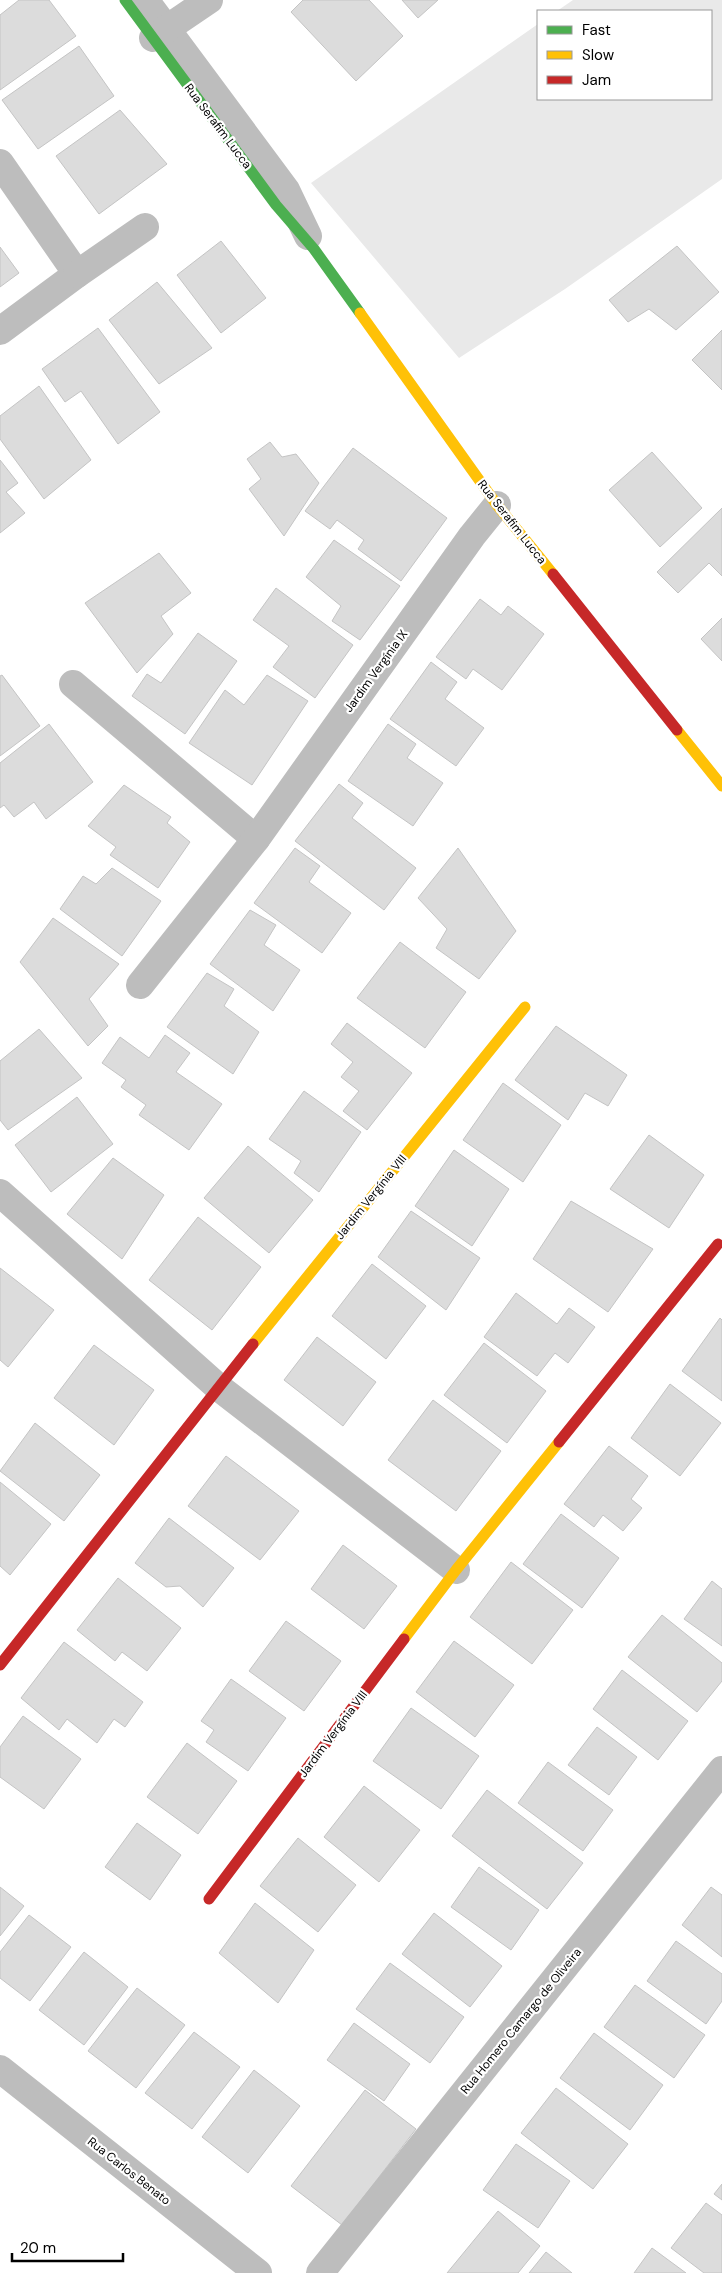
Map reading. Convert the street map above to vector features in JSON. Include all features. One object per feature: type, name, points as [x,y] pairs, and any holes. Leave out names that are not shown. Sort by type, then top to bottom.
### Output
[{"type":"street","name":"Rua Serafim Lucca","points":[[124,0],[159,33],[286,190],[314,249],[498,505],[722,786]]},
{"type":"street","name":"Rua Serafim Lucca","points":[[145,0],[159,33]]},
{"type":"street","points":[[159,33],[209,0]]},
{"type":"street","points":[[0,163],[77,274]]},
{"type":"street","points":[[0,331],[145,227]]},
{"type":"street","name":"Jardim Vergínia IX","points":[[140,985],[256,839],[472,536],[498,505]]},
{"type":"street","points":[[73,684],[256,839]]},
{"type":"street","name":"Jardim Vergínia VIII","points":[[0,1665],[218,1387],[525,1007]]},
{"type":"street","points":[[0,1193],[218,1387],[456,1570]]},
{"type":"street","name":"Jardim Vergínia VIII","points":[[209,1899],[456,1570],[718,1244]]},
{"type":"street","name":"Rua Homero Camargo de Oliveira","points":[[320,2273],[722,1770]]},
{"type":"street","name":"Rua Carlos Benato","points":[[0,2069],[258,2273]]},
{"type":"shaded area","points":[[573,0],[722,0],[722,179],[565,289],[459,358],[311,183],[537,25],[537,100],[712,100],[712,10],[558,10]]},
{"type":"building","points":[[19,0],[49,0],[76,36],[0,90],[0,15]]},
{"type":"building","points":[[303,0],[369,0],[403,36],[356,81],[291,12]]},
{"type":"building","points":[[402,0],[438,0],[418,18]]},
{"type":"building","points":[[79,46],[114,96],[38,149],[2,100]]},
{"type":"building","points":[[120,110],[167,164],[99,214],[56,156]]},
{"type":"building","points":[[221,241],[266,298],[221,333],[177,275]]},
{"type":"building","points":[[677,246],[719,292],[676,330],[649,309],[628,322],[609,300]]},
{"type":"building","points":[[0,247],[19,273],[0,287]]},
{"type":"building","points":[[157,282],[212,348],[159,384],[109,320]]},
{"type":"building","points":[[98,328],[160,412],[118,444],[81,391],[65,402],[42,369]]},
{"type":"building","points":[[722,330],[722,390],[692,360]]},
{"type":"building","points":[[39,386],[91,460],[44,499],[0,439],[0,416]]},
{"type":"building","points":[[270,442],[282,457],[296,454],[319,483],[284,536],[249,489],[261,479],[247,459]]},
{"type":"building","points":[[353,448],[447,518],[401,581],[358,549],[364,540],[337,520],[330,529],[305,511]]},
{"type":"building","points":[[652,452],[702,508],[660,547],[609,490]]},
{"type":"building","points":[[0,460],[18,483],[6,492],[25,513],[0,533]]},
{"type":"building","points":[[722,508],[722,576],[709,563],[678,593],[657,572]]},
{"type":"building","points":[[334,540],[400,586],[360,640],[332,621],[341,606],[306,577]]},
{"type":"building","points":[[159,553],[191,593],[161,616],[173,634],[137,673],[85,603]]},
{"type":"building","points":[[276,588],[353,645],[315,698],[273,667],[289,646],[253,620]]},
{"type":"building","points":[[480,599],[501,615],[508,606],[544,634],[502,690],[473,669],[466,679],[436,657]]},
{"type":"building","points":[[722,618],[722,661],[701,639]]},
{"type":"building","points":[[198,633],[237,661],[185,734],[132,696],[147,674],[161,683]]},
{"type":"building","points":[[431,662],[457,682],[445,699],[484,728],[456,766],[390,719]]},
{"type":"building","points":[[2,675],[40,726],[0,756],[0,676]]},
{"type":"building","points":[[267,675],[308,701],[252,785],[189,743],[225,690],[244,705]]},
{"type":"building","points":[[49,724],[93,782],[46,819],[34,802],[14,817],[4,805],[0,808],[0,763]]},
{"type":"building","points":[[388,724],[416,744],[407,758],[443,783],[413,826],[348,781]]},
{"type":"building","points":[[339,784],[363,803],[352,818],[416,868],[384,910],[295,841]]},
{"type":"building","points":[[124,785],[171,817],[167,823],[190,842],[158,888],[110,855],[116,847],[88,826]]},
{"type":"building","points":[[295,848],[320,866],[309,882],[351,913],[322,953],[254,903]]},
{"type":"building","points":[[458,848],[516,931],[479,979],[436,948],[447,929],[418,898]]},
{"type":"building","points":[[112,868],[161,901],[122,956],[60,909],[83,876],[96,884]]},
{"type":"building","points":[[250,910],[276,925],[264,945],[300,970],[273,1011],[210,964]]},
{"type":"building","points":[[53,918],[119,964],[89,999],[108,1026],[88,1046],[20,962]]},
{"type":"building","points":[[400,942],[466,992],[425,1048],[357,998]]},
{"type":"building","points":[[207,973],[234,989],[224,1006],[259,1032],[233,1074],[167,1027]]},
{"type":"building","points":[[347,1023],[412,1073],[367,1130],[343,1111],[359,1091],[341,1077],[353,1062],[331,1044]]},
{"type":"building","points":[[556,1026],[627,1075],[608,1106],[585,1093],[568,1120],[515,1080]]},
{"type":"building","points":[[39,1029],[82,1078],[8,1130],[0,1120],[0,1061]]},
{"type":"building","points":[[165,1035],[190,1053],[176,1072],[222,1104],[189,1150],[139,1115],[146,1105],[121,1087],[126,1080],[102,1063],[120,1037],[149,1058]]},
{"type":"building","points":[[503,1083],[561,1125],[523,1182],[463,1140]]},
{"type":"building","points":[[304,1091],[361,1132],[319,1192],[294,1173],[301,1161],[269,1139]]},
{"type":"building","points":[[77,1097],[113,1144],[51,1192],[15,1145]]},
{"type":"building","points":[[649,1135],[704,1175],[669,1228],[610,1189]]},
{"type":"building","points":[[248,1146],[313,1200],[269,1253],[204,1198]]},
{"type":"building","points":[[454,1150],[509,1189],[472,1246],[415,1206]]},
{"type":"building","points":[[113,1158],[164,1195],[122,1259],[67,1214]]},
{"type":"building","points":[[571,1201],[653,1249],[608,1312],[533,1259]]},
{"type":"building","points":[[411,1211],[480,1258],[446,1310],[378,1257]]},
{"type":"building","points":[[198,1217],[261,1267],[212,1330],[149,1280]]},
{"type":"building","points":[[372,1264],[426,1306],[386,1359],[332,1316]]},
{"type":"building","points":[[0,1268],[54,1310],[8,1367],[0,1360]]},
{"type":"building","points":[[516,1293],[557,1324],[569,1308],[595,1327],[568,1363],[555,1353],[537,1376],[484,1337]]},
{"type":"building","points":[[720,1318],[722,1320],[722,1401],[682,1371]]},
{"type":"building","points":[[317,1337],[376,1382],[343,1426],[284,1380]]},
{"type":"building","points":[[484,1343],[546,1391],[507,1443],[444,1395]]},
{"type":"building","points":[[94,1345],[154,1390],[114,1445],[54,1398]]},
{"type":"building","points":[[670,1384],[721,1423],[680,1476],[631,1438]]},
{"type":"building","points":[[433,1400],[501,1451],[456,1511],[388,1460]]},
{"type":"building","points":[[35,1423],[100,1475],[64,1521],[0,1471]]},
{"type":"building","points":[[609,1446],[648,1476],[631,1499],[642,1508],[623,1531],[603,1515],[594,1527],[564,1504]]},
{"type":"building","points":[[226,1456],[299,1511],[260,1560],[188,1506]]},
{"type":"building","points":[[0,1482],[51,1524],[10,1575],[0,1566]]},
{"type":"building","points":[[561,1514],[619,1558],[582,1608],[523,1564]]},
{"type":"building","points":[[169,1518],[234,1568],[203,1607],[180,1586],[166,1587],[135,1563]]},
{"type":"building","points":[[343,1545],[397,1586],[364,1629],[311,1589]]},
{"type":"building","points":[[511,1562],[573,1610],[532,1664],[470,1617]]},
{"type":"building","points":[[118,1578],[181,1628],[147,1671],[122,1652],[115,1661],[77,1630]]},
{"type":"building","points":[[712,1581],[722,1589],[722,1646],[684,1619]]},
{"type":"building","points":[[662,1615],[722,1663],[722,1681],[697,1712],[628,1657]]},
{"type":"building","points":[[286,1621],[341,1661],[304,1711],[249,1671]]},
{"type":"building","points":[[454,1641],[514,1685],[475,1737],[416,1692]]},
{"type":"building","points":[[64,1642],[143,1702],[125,1727],[114,1719],[97,1743],[67,1719],[59,1730],[21,1698]]},
{"type":"building","points":[[622,1670],[688,1721],[658,1760],[593,1709]]},
{"type":"building","points":[[231,1679],[286,1718],[248,1771],[206,1742],[214,1730],[201,1721]]},
{"type":"building","points":[[411,1708],[479,1756],[441,1809],[373,1761]]},
{"type":"building","points":[[23,1716],[81,1759],[44,1809],[0,1777],[0,1747]]},
{"type":"building","points":[[597,1727],[637,1757],[609,1795],[568,1765]]},
{"type":"building","points":[[187,1743],[237,1781],[198,1834],[147,1797]]},
{"type":"building","points":[[548,1762],[613,1810],[583,1851],[518,1803]]},
{"type":"building","points":[[364,1786],[420,1830],[379,1882],[324,1837]]},
{"type":"building","points":[[487,1790],[583,1863],[547,1909],[452,1836]]},
{"type":"building","points":[[137,1823],[181,1855],[150,1900],[105,1867]]},
{"type":"building","points":[[298,1838],[356,1885],[318,1932],[260,1886]]},
{"type":"building","points":[[479,1867],[539,1910],[511,1950],[451,1907]]},
{"type":"building","points":[[0,1887],[24,1906],[0,1936]]},
{"type":"building","points":[[711,1887],[722,1895],[722,1957],[682,1925]]},
{"type":"building","points":[[255,1903],[314,1950],[278,2003],[219,1953]]},
{"type":"building","points":[[434,1913],[502,1966],[470,2007],[402,1954]]},
{"type":"building","points":[[29,1915],[71,1947],[30,2001],[0,1978],[0,1952]]},
{"type":"building","points":[[676,1941],[722,1974],[722,2001],[706,2024],[647,1981]]},
{"type":"building","points":[[84,1952],[128,1987],[84,2045],[39,2010]]},
{"type":"building","points":[[390,1963],[464,2017],[430,2063],[356,2009]]},
{"type":"building","points":[[635,1985],[705,2035],[674,2078],[604,2027]]},
{"type":"building","points":[[137,1988],[185,2025],[136,2088],[88,2051]]},
{"type":"building","points":[[354,2023],[410,2064],[384,2101],[327,2060]]},
{"type":"building","points":[[194,2032],[240,2067],[192,2129],[145,2093]]},
{"type":"building","points":[[594,2033],[663,2085],[630,2130],[560,2078]]},
{"type":"building","points":[[254,2070],[300,2106],[248,2173],[202,2137]]},
{"type":"building","points":[[556,2088],[628,2144],[593,2189],[521,2133]]},
{"type":"building","points":[[365,2090],[416,2129],[342,2225],[291,2186]]},
{"type":"building","points":[[516,2144],[570,2181],[538,2228],[483,2190]]},
{"type":"building","points":[[722,2184],[722,2200],[714,2194]]},
{"type":"building","points":[[706,2203],[722,2215],[722,2273],[704,2273],[671,2248]]},
{"type":"building","points":[[498,2211],[540,2246],[518,2273],[447,2273]]},
{"type":"building","points":[[652,2248],[686,2273],[634,2273]]},
{"type":"building","points":[[546,2252],[572,2273],[529,2273]]},
{"type":"traffic: fast","points":[[125,0],[276,205],[314,249],[360,313]]},
{"type":"traffic: slow","points":[[360,313],[497,505],[553,574]]},
{"type":"traffic: slow","points":[[677,730],[722,786]]},
{"type":"traffic: slow","points":[[253,1344],[525,1007]]},
{"type":"traffic: slow","points":[[404,1639],[456,1570],[559,1442]]},
{"type":"traffic: jam","points":[[553,574],[677,730]]},
{"type":"traffic: jam","points":[[559,1442],[718,1244]]},
{"type":"traffic: jam","points":[[0,1665],[253,1344]]},
{"type":"traffic: jam","points":[[209,1899],[404,1639]]}]
